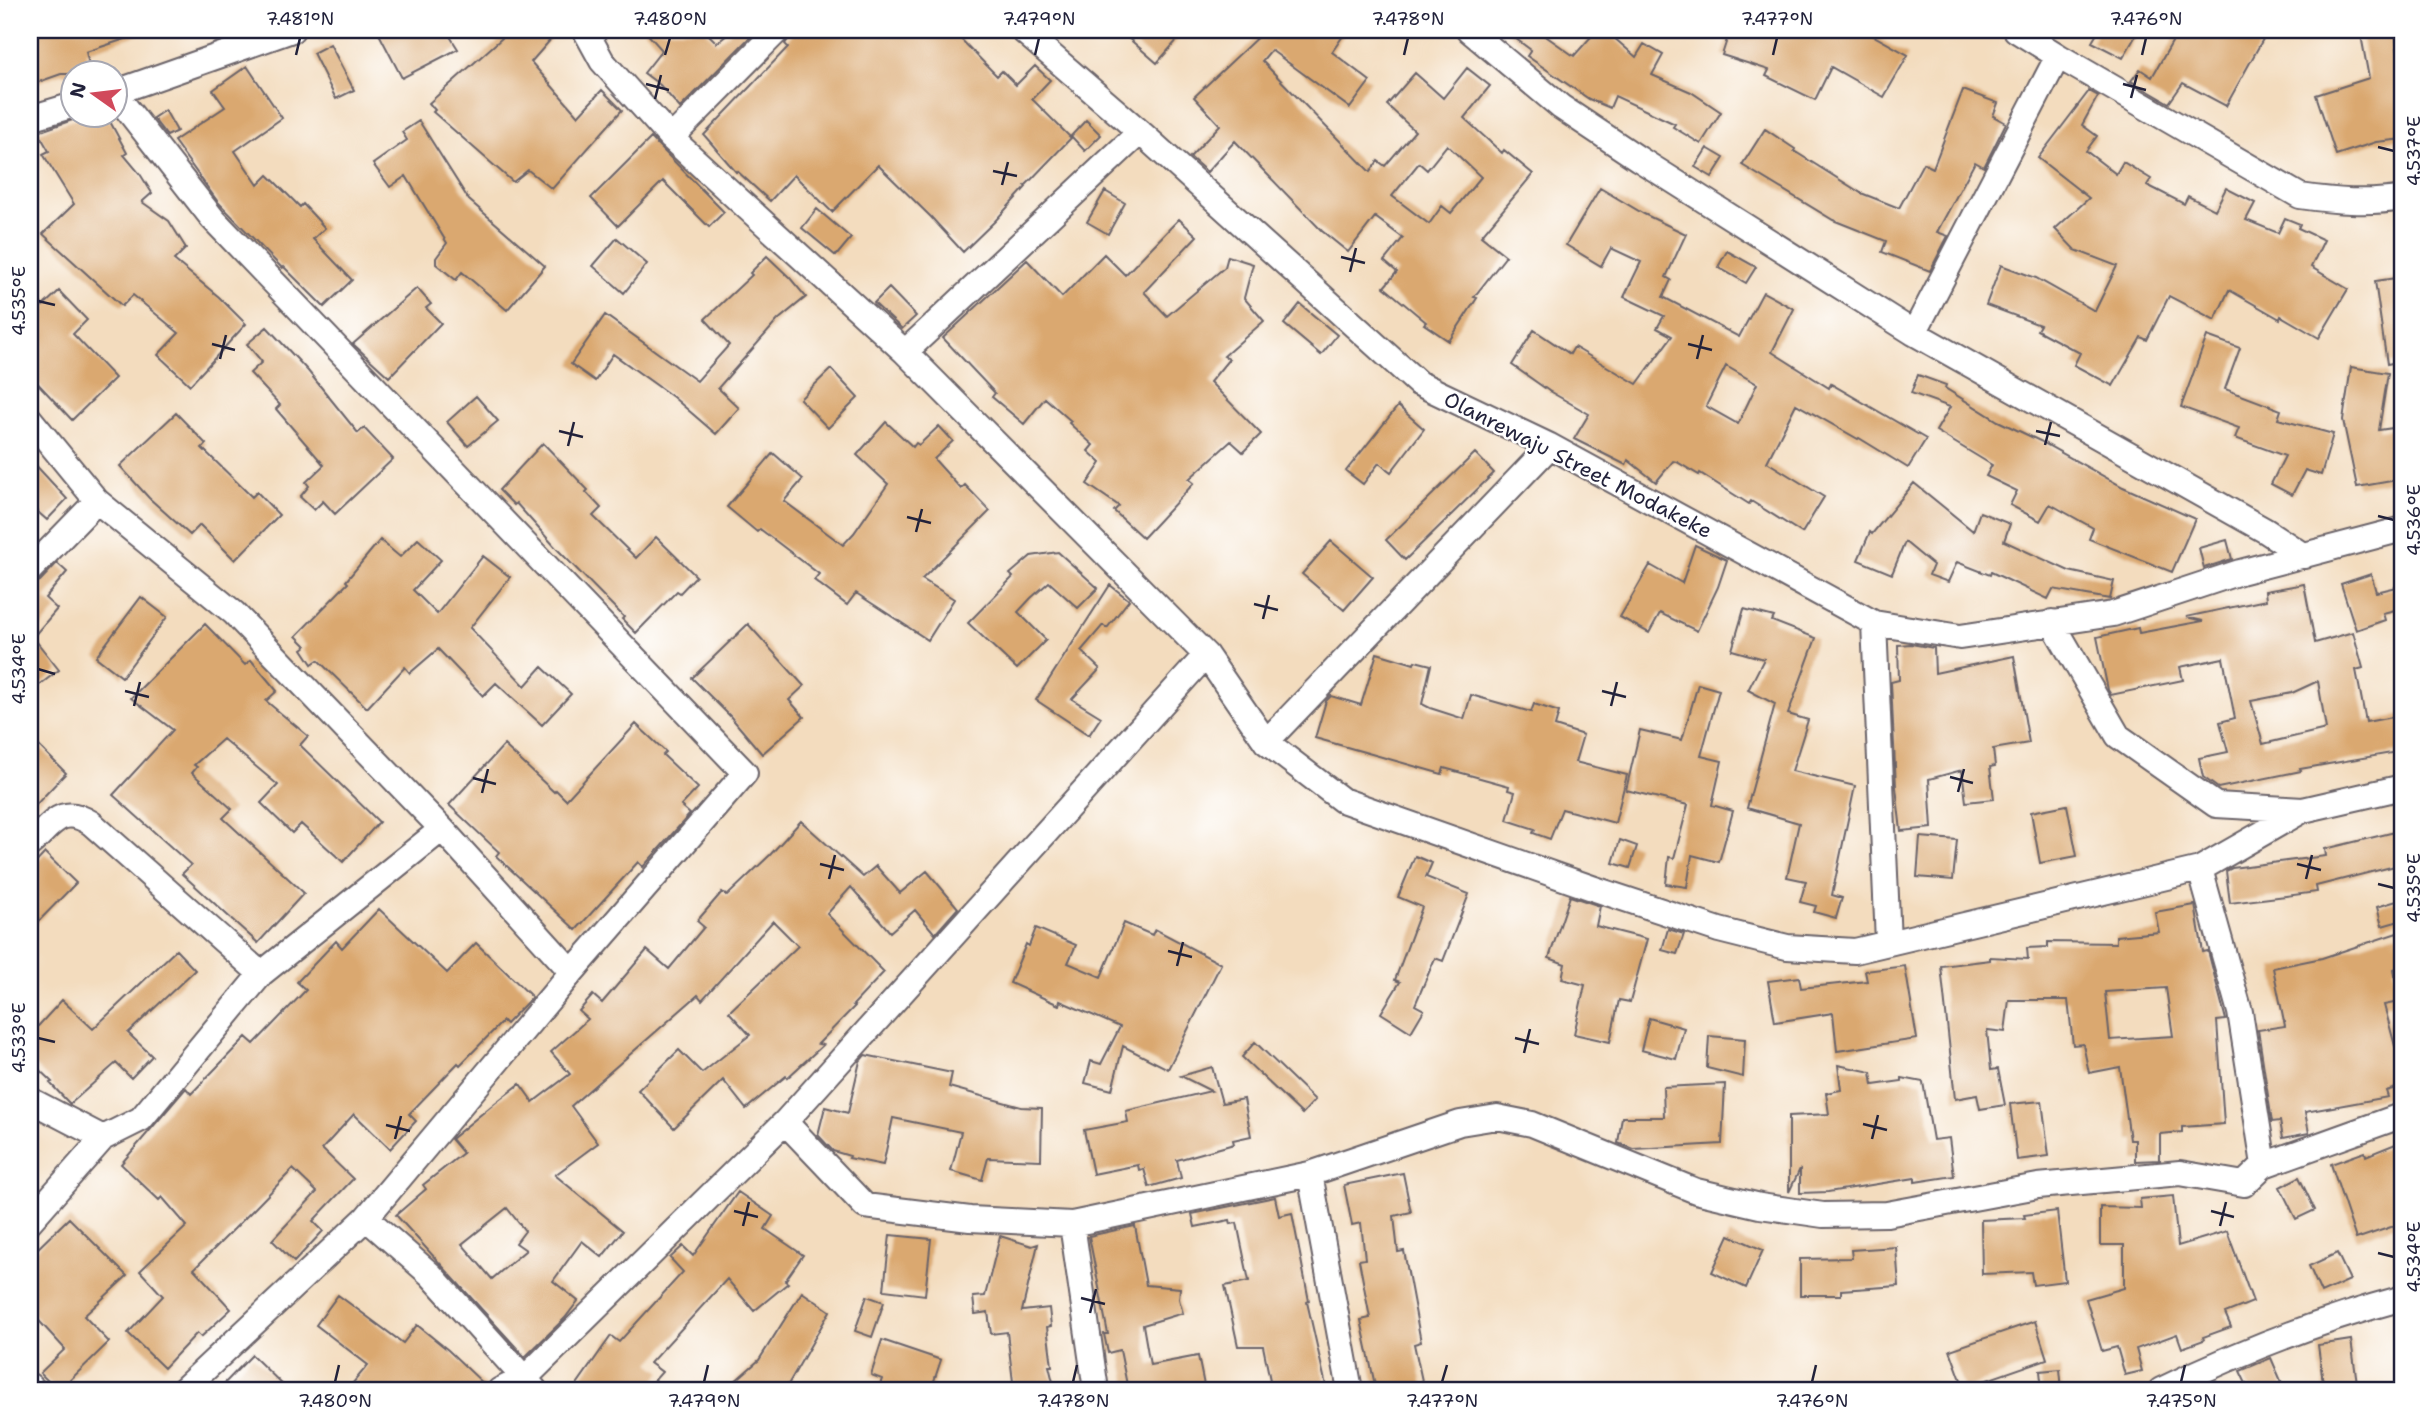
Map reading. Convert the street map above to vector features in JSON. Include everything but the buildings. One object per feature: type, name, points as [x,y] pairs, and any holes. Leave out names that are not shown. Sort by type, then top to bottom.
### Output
[{"type":"street","points":[[130,88],[292,30]]},
{"type":"street","points":[[585,30],[602,61],[671,138],[905,352],[1206,655],[1266,741],[1342,800],[1718,930],[1787,947],[1855,951],[2200,869],[2303,810]]},
{"type":"street","points":[[671,138],[778,30]]},
{"type":"street","name":"Olanrewaju Street Modakeke","points":[[1022,30],[1140,132],[1418,383],[1550,446],[1874,623],[1959,637],[2113,614],[2240,572],[2403,529]]},
{"type":"street","points":[[1469,30],[1561,107],[1914,333],[2266,531],[2304,556]]},
{"type":"street","points":[[2023,31],[2058,57],[2300,196],[2335,202],[2378,202],[2403,198]]},
{"type":"street","points":[[1914,333],[2058,57]]},
{"type":"street","points":[[30,118],[60,108]]},
{"type":"street","points":[[130,111],[213,219],[745,773],[572,972],[366,1218],[183,1390]]},
{"type":"street","points":[[905,352],[1140,132]]},
{"type":"street","points":[[30,419],[97,501],[234,613],[442,829],[572,972]]},
{"type":"street","points":[[1266,741],[1550,446]]},
{"type":"street","points":[[30,570],[97,501]]},
{"type":"street","points":[[2052,622],[2118,736],[2216,805],[2303,810],[2403,787]]},
{"type":"street","points":[[1874,623],[1888,942]]},
{"type":"street","points":[[500,1390],[530,1384],[785,1122],[1206,655]]},
{"type":"street","points":[[30,844],[63,815],[78,814],[92,823],[261,974]]},
{"type":"street","points":[[30,1222],[103,1138],[141,1119],[261,974],[442,829]]},
{"type":"street","points":[[2200,869],[2240,1012],[2264,1165]]},
{"type":"street","points":[[30,1100],[103,1138]]},
{"type":"street","points":[[785,1122],[865,1206],[970,1219],[1072,1224],[1310,1174],[1460,1123],[1497,1117],[1532,1124],[1696,1191],[1760,1206],[1823,1215],[1887,1214],[2038,1186],[2180,1172],[2244,1184],[2264,1165],[2403,1115]]},
{"type":"street","points":[[1310,1174],[1350,1390]]},
{"type":"street","points":[[366,1218],[431,1275],[530,1384]]},
{"type":"street","points":[[1072,1224],[1096,1390]]},
{"type":"street","points":[[2161,1390],[2205,1368],[2360,1310],[2403,1298]]},
{"type":"street","points":[[30,1386],[34,1390]]}]
